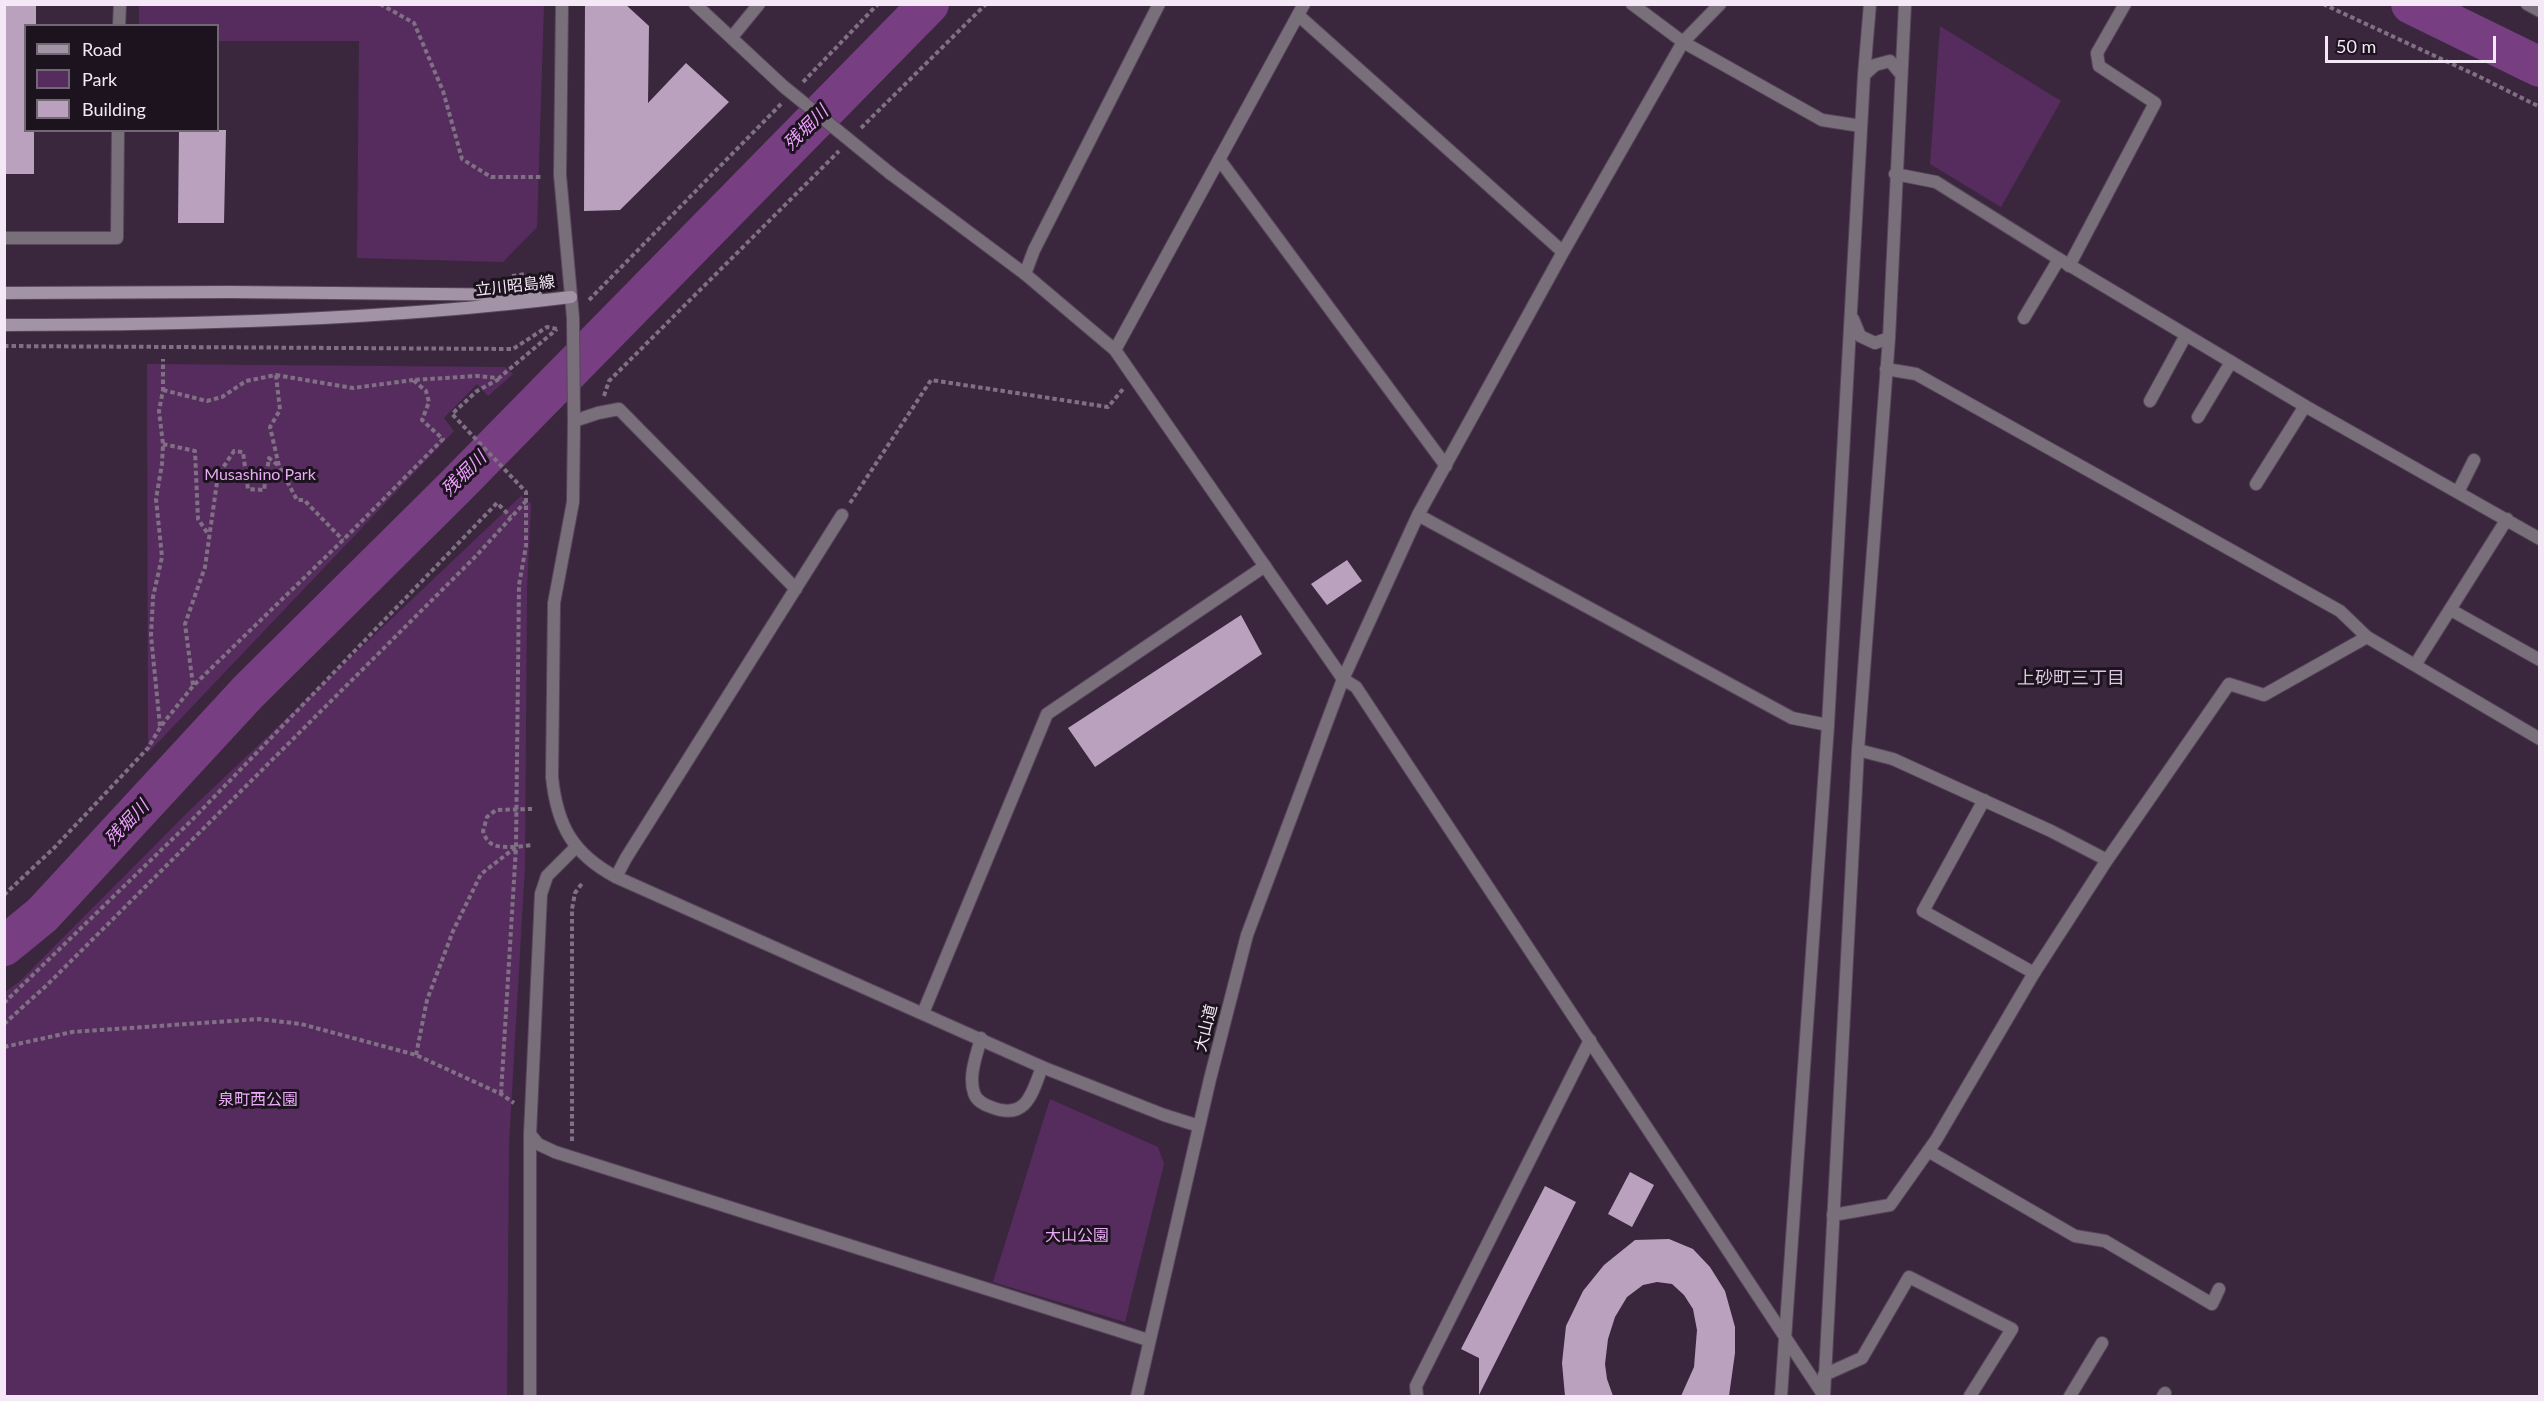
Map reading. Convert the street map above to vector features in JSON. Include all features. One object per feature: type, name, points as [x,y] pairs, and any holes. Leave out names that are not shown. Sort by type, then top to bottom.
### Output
[{"type":"main road","name":"立川昭島線","points":[[4,293],[508,293],[571,297]]},
{"type":"main road","name":"立川昭島線","points":[[4,325],[280,321],[510,304],[571,297]]},
{"type":"street","points":[[120,4],[120,24]]},
{"type":"street","points":[[562,4],[560,175],[573,318],[574,416],[573,502],[554,603],[552,777],[554,802],[561,822],[576,847],[594,865],[616,877],[1042,1067],[1164,1115],[1199,1126]]},
{"type":"street","points":[[695,4],[783,86],[851,134],[891,174],[1025,274],[1115,350],[1343,679],[1356,687],[1824,1396]]},
{"type":"street","points":[[732,37],[759,4]]},
{"type":"street","points":[[1025,274],[1034,250],[1159,4]]},
{"type":"street","points":[[1632,4],[1683,42],[1822,120],[1861,126]]},
{"type":"street","name":"大山道","points":[[1137,1396],[1148,1340],[1199,1126],[1247,935],[1343,679],[1418,515],[1563,252],[1683,42],[1720,4]]},
{"type":"street","points":[[1781,1396],[1828,725],[1861,126],[1870,4]]},
{"type":"street","points":[[1824,1396],[1858,750],[1889,338],[1895,174],[1905,4]]},
{"type":"street","points":[[2024,318],[2064,262],[2155,103],[2099,66],[2097,53],[2126,4]]},
{"type":"street","points":[[2527,4],[2540,11]]},
{"type":"street","points":[[1115,350],[1301,10],[1563,252]]},
{"type":"street","points":[[1864,75],[1875,65],[1890,61],[1900,73]]},
{"type":"street","points":[[4,238],[117,238],[118,132]]},
{"type":"street","points":[[1219,159],[1446,466]]},
{"type":"street","points":[[1895,174],[1936,182],[2064,262],[2305,406],[2540,539]]},
{"type":"street","points":[[1851,314],[1860,336],[1875,343],[1889,338]]},
{"type":"street","points":[[2150,401],[2186,335]]},
{"type":"street","points":[[2198,417],[2231,362]]},
{"type":"street","points":[[1886,369],[1916,374],[2340,610],[2367,637],[2540,739]]},
{"type":"street","points":[[2256,484],[2305,406]]},
{"type":"street","points":[[574,416],[620,409],[796,589]]},
{"type":"street","points":[[2458,492],[2474,460]]},
{"type":"street","points":[[616,877],[842,515]]},
{"type":"street","points":[[1418,515],[1792,718],[1828,725]]},
{"type":"street","points":[[2415,665],[2507,519]]},
{"type":"street","points":[[924,1014],[1047,714],[1265,566]]},
{"type":"street","points":[[2451,610],[2540,660]]},
{"type":"street","points":[[1833,1215],[1890,1205],[1928,1151],[2034,973],[2107,860],[2229,684],[2264,695],[2367,637]]},
{"type":"street","points":[[1858,750],[1893,759],[2051,831],[2107,860]]},
{"type":"street","points":[[1984,800],[1923,911],[2034,973]]},
{"type":"street","points":[[530,1396],[530,1134],[542,894],[547,876],[576,847]]},
{"type":"street","points":[[981,1038],[972,1077],[974,1094],[983,1105],[1003,1112],[1019,1110],[1029,1099],[1042,1067]]},
{"type":"street","points":[[1417,1396],[1416,1386],[1590,1040]]},
{"type":"street","points":[[530,1134],[538,1144],[572,1157],[1148,1340]]},
{"type":"street","points":[[1928,1151],[2075,1236],[2105,1241],[2212,1304],[2219,1289]]},
{"type":"street","points":[[1824,1375],[1862,1358],[1910,1277],[2012,1329],[1970,1396]]},
{"type":"street","points":[[2070,1396],[2102,1343]]},
{"type":"path","points":[[380,4],[414,23],[443,91],[462,159],[491,177],[543,177]]},
{"type":"path","points":[[802,83],[878,4]]},
{"type":"path","points":[[851,134],[986,4]]},
{"type":"path","points":[[2323,4],[2540,107]]},
{"type":"path","points":[[593,295],[784,100]]},
{"type":"path","points":[[609,381],[842,148]]},
{"type":"path","points":[[4,346],[513,349],[547,327],[557,329],[500,378],[477,391],[452,414],[526,492],[526,546],[519,585],[516,847],[501,1094]]},
{"type":"path","points":[[160,726],[151,636],[153,597],[162,557],[156,499],[162,465],[163,444],[159,411],[163,390],[163,359]]},
{"type":"path","points":[[163,390],[207,401],[222,397],[246,381],[276,375],[352,388],[413,380],[476,376],[500,378]]},
{"type":"path","points":[[276,375],[280,410],[270,428],[279,466],[297,500],[304,500],[344,540]]},
{"type":"path","points":[[842,515],[932,380],[1107,407],[1133,376]]},
{"type":"path","points":[[4,895],[55,847],[148,748],[160,726],[193,686],[344,540],[443,439],[422,420],[429,402],[426,391],[413,380]]},
{"type":"path","points":[[163,444],[195,451],[198,519],[208,534]]},
{"type":"path","points":[[193,686],[185,624],[205,567],[208,534],[219,475],[234,451],[243,452],[248,489],[264,489],[269,458],[279,466]]},
{"type":"path","points":[[4,1024],[116,917],[477,555],[526,501]]},
{"type":"path","points":[[4,1003],[190,822],[497,503],[511,517]]},
{"type":"path","points":[[532,809],[496,810],[487,817],[483,831],[490,844],[496,847],[532,845]]},
{"type":"path","points":[[416,1055],[427,1000],[453,931],[481,874],[516,847]]},
{"type":"path","points":[[572,1157],[572,909],[575,893],[583,882]]},
{"type":"path","points":[[4,1047],[72,1032],[259,1019],[301,1024],[416,1055],[501,1094],[519,1106]]},
{"type":"green space","points":[[139,5],[544,5],[537,227],[503,262],[357,258],[359,41],[219,41],[219,24],[139,24]]},
{"type":"green space","points":[[1940,26],[2061,101],[2001,207],[1930,164]]},
{"type":"green space","name":"Musashino Park","points":[[147,364],[505,367],[513,374],[488,396],[477,384],[444,418],[454,431],[148,753]]},
{"type":"green space","name":"泉町西公園","points":[[521,496],[531,504],[527,588],[525,866],[509,1144],[507,1396],[5,1396],[5,992],[20,981],[191,809]]},
{"type":"green space","name":"大山公園","points":[[1050,1099],[1158,1147],[1164,1164],[1125,1322],[993,1282]]},
{"type":"building","points":[[4,4],[36,4],[36,24],[24,24],[24,132],[34,132],[34,174],[4,174]]},
{"type":"building","points":[[585,4],[625,4],[649,26],[648,103],[686,63],[729,102],[620,210],[584,211]]},
{"type":"building","points":[[226,130],[224,223],[178,223],[179,132]]},
{"type":"building","points":[[1347,560],[1362,581],[1327,605],[1311,584]]},
{"type":"building","points":[[1241,615],[1262,654],[1095,767],[1068,728]]},
{"type":"building","points":[[1630,1172],[1654,1185],[1632,1227],[1608,1214]]},
{"type":"building","points":[[1545,1186],[1576,1202],[1479,1395],[1479,1358],[1461,1349]]},
{"type":"building","points":[[1669,1239],[1693,1249],[1710,1267],[1725,1291],[1735,1327],[1735,1353],[1729,1396],[1681,1396],[1694,1367],[1697,1330],[1693,1309],[1684,1295],[1672,1284],[1657,1282],[1643,1285],[1627,1297],[1615,1317],[1608,1339],[1605,1364],[1613,1396],[1565,1396],[1562,1363],[1566,1326],[1583,1291],[1604,1265],[1635,1240]]},
{"type":"waterway","name":"残堀川","points":[[4,946],[42,915],[248,692],[455,487],[929,4]]},
{"type":"waterway","name":"残堀川","points":[[2411,4],[2540,67]]},
{"type":"district","name":"上砂町三丁目","points":[[2071,678]]}]
